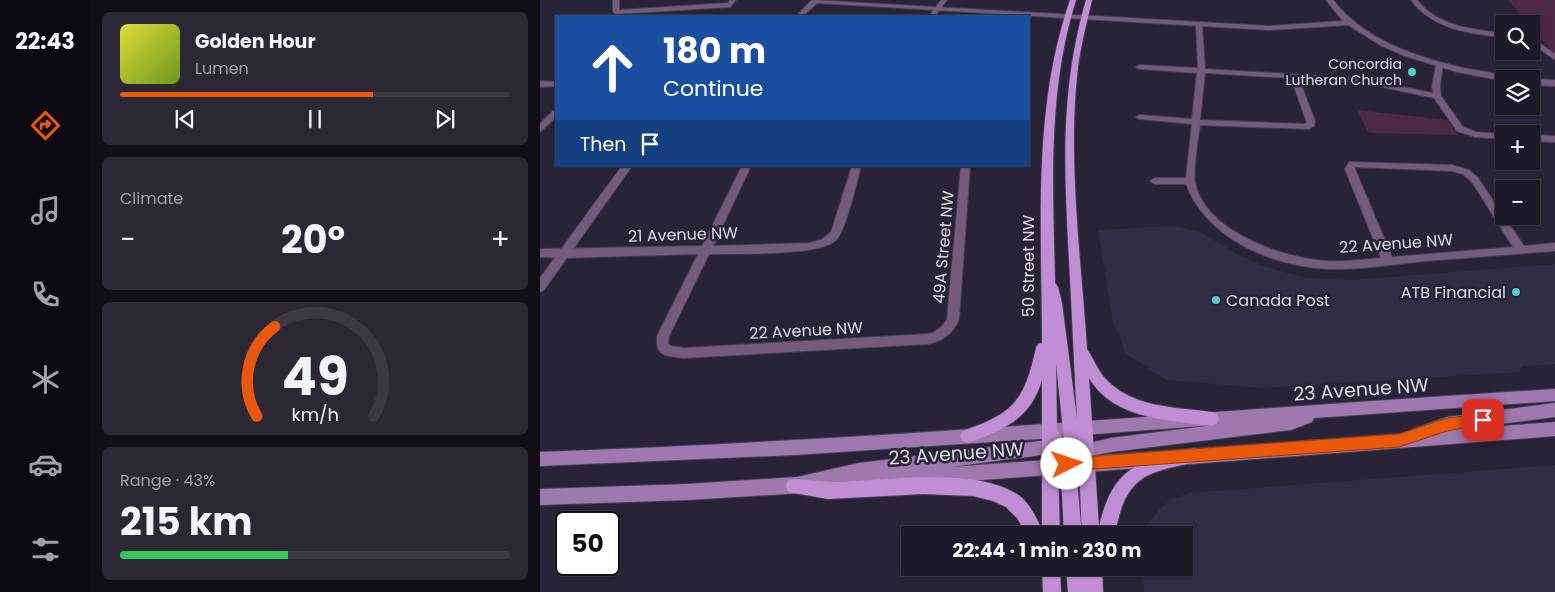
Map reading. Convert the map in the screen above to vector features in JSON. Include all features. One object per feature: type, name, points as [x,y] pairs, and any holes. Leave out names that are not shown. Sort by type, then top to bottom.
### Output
[{"type":"main road","name":"50 Street NW","points":[[1073,0],[1059,42],[1050,101],[1047,150],[1048,328],[1069,445],[1089,526]]},
{"type":"main road","name":"50 Street NW","points":[[1069,445],[1080,350],[1070,139],[1074,66],[1089,0]]},
{"type":"main road","points":[[1048,268],[1056,303],[1069,445],[1073,526]]},
{"type":"main road","points":[[968,436],[999,424],[1023,408],[1038,373],[1048,328]]},
{"type":"main road","points":[[1080,350],[1098,380],[1122,401],[1150,411],[1212,419]]},
{"type":"main road","name":"23 Avenue NW","points":[[540,497],[792,486],[1050,466],[1069,445],[1212,419],[1555,395]]},
{"type":"main road","points":[[1399,440],[1447,424],[1555,410]]},
{"type":"main road","points":[[792,486],[860,471],[1069,445],[1291,423],[1324,411]]},
{"type":"main road","name":"23 Avenue NW","points":[[540,459],[894,442],[968,436],[1194,455],[1555,429]]},
{"type":"main road","points":[[1108,526],[1110,512],[1125,484],[1146,468],[1194,455]]},
{"type":"main road","points":[[1050,466],[1051,526]]},
{"type":"main road","points":[[792,486],[826,491],[945,486],[973,488],[995,493],[1013,502],[1032,526]]},
{"type":"main road","points":[[1076,576],[1077,592]]},
{"type":"street","points":[[616,0],[616,12],[732,2]]},
{"type":"street","points":[[933,15],[944,0]]},
{"type":"street","points":[[1329,0],[1336,10],[1350,23],[1376,40],[1402,52],[1440,65],[1495,77]]},
{"type":"street","points":[[1414,0],[1418,7],[1445,23],[1469,30],[1495,34]]},
{"type":"street","points":[[800,15],[815,1],[1279,28],[1350,23]]},
{"type":"street","points":[[1155,181],[1190,181],[1202,71],[1199,24]]},
{"type":"street","points":[[1540,46],[1555,58]]},
{"type":"street","points":[[1440,65],[1436,86],[1437,96],[1460,130],[1495,135]]},
{"type":"street","points":[[1140,67],[1365,81],[1437,96]]},
{"type":"street","points":[[1140,117],[1195,122],[1308,126],[1311,121],[1294,76]]},
{"type":"street","points":[[1540,83],[1555,84]]},
{"type":"street","points":[[540,84],[555,84]]},
{"type":"street","points":[[540,129],[555,114]]},
{"type":"street","points":[[1540,138],[1555,139]]},
{"type":"street","points":[[1388,261],[1351,172],[1350,165],[1360,163],[1462,170],[1475,180],[1521,250]]},
{"type":"street","points":[[540,287],[626,167]]},
{"type":"street","points":[[705,250],[746,167]]},
{"type":"street","name":"21 Avenue NW","points":[[540,253],[563,254],[809,247],[827,242],[836,233],[858,167]]},
{"type":"street","name":"49A Street NW","points":[[947,330],[952,319],[966,167]]},
{"type":"street","name":"22 Avenue NW","points":[[1190,181],[1194,195],[1201,206],[1221,226],[1242,240],[1279,256],[1316,264],[1388,261],[1555,247]]},
{"type":"street","name":"22 Avenue NW","points":[[705,250],[663,336],[662,346],[672,353],[928,339],[938,336],[947,330]]},
{"type":"shaded area","points":[[1508,0],[1555,0],[1555,53],[1540,37],[1540,15],[1520,15]]},
{"type":"shaded area","points":[[1357,110],[1447,120],[1458,135],[1371,133],[1367,131]]},
{"type":"shaded area","points":[[1173,226],[1200,232],[1239,255],[1269,268],[1307,278],[1352,280],[1555,264],[1555,364],[1522,366],[1519,372],[1262,388],[1167,380],[1126,354],[1113,322],[1098,230]]},
{"type":"shaded area","points":[[1555,465],[1555,592],[1144,592],[1143,576],[1193,576],[1193,526],[1146,526],[1162,507],[1172,499],[1189,493]]},
{"type":"place","name":"Concordia Lutheran Church","points":[[1412,72]]},
{"type":"place","name":"ATB Financial","points":[[1516,292]]},
{"type":"place","name":"Canada Post","points":[[1216,300]]},
{"type":"route","points":[[1067,464],[1399,440],[1447,424],[1483,420]]}]
